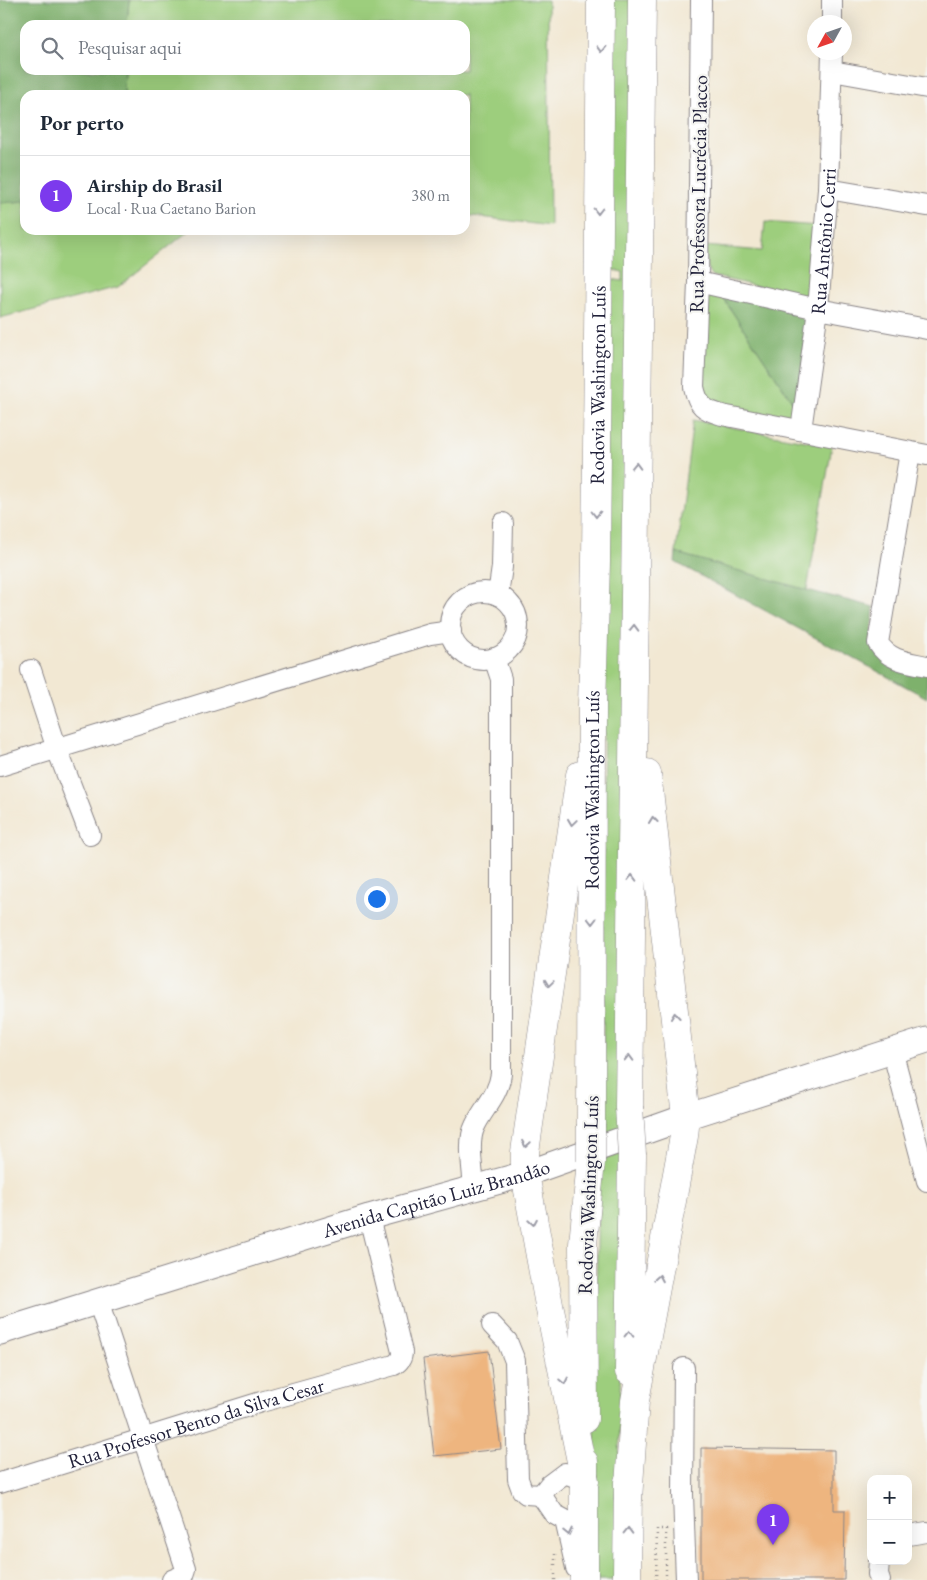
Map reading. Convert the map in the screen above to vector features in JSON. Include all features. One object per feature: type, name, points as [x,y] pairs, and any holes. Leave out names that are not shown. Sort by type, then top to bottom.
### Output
[{"type":"highway","name":"Rodovia Washington Luís","points":[[584,1580],[583,1244],[591,1161],[592,705],[596,562],[601,0]]},
{"type":"highway","name":"Rodovia Washington Luís","points":[[628,1575],[628,1396],[632,1156],[629,1107],[642,0]]},
{"type":"highway","points":[[642,81],[650,0]]},
{"type":"highway","points":[[628,1499],[635,1402],[686,1117],[634,666]]},
{"type":"highway","points":[[585,1481],[545,1288],[525,1174],[525,1152],[575,802],[592,705]]},
{"type":"main road","name":"Avenida Capitão Luiz Brandão","points":[[0,1332],[369,1216],[525,1174],[686,1117],[927,1040]]},
{"type":"street","name":"Rua Professora Lucrécia Placco","points":[[701,0],[698,282],[694,387],[700,405],[709,411],[800,430]]},
{"type":"street","points":[[832,0],[832,15]]},
{"type":"street","points":[[832,62],[927,88]]},
{"type":"street","name":"Rua Antônio Cerri","points":[[800,430],[818,309],[828,189],[832,62]]},
{"type":"street","points":[[828,189],[927,206]]},
{"type":"street","points":[[698,282],[818,309],[927,329]]},
{"type":"street","points":[[800,430],[918,454],[878,643],[882,650],[896,660],[927,666]]},
{"type":"street","points":[[498,595],[502,567],[503,523]]},
{"type":"street","points":[[483,592],[498,595],[505,600],[515,613],[518,628],[516,637],[508,650],[494,658],[478,659],[463,652],[457,646],[451,631],[452,615],[467,597],[483,592]]},
{"type":"street","points":[[0,766],[430,634],[451,631]]},
{"type":"street","points":[[474,1188],[471,1139],[474,1127],[500,1086],[501,1074],[502,679],[494,658]]},
{"type":"street","points":[[31,670],[57,748],[90,835]]},
{"type":"street","points":[[892,1050],[927,1181]]},
{"type":"street","name":"Rua Professor Bento da Silva Cesar","points":[[0,1482],[260,1402],[394,1366],[402,1358],[402,1352],[369,1216]]},
{"type":"street","points":[[98,1301],[186,1569],[178,1577]]},
{"type":"street","points":[[492,1325],[507,1341],[515,1361],[518,1479],[522,1490],[526,1494],[541,1495]]},
{"type":"street","points":[[684,1368],[683,1494],[686,1580]]},
{"type":"street","points":[[541,1495],[549,1485],[565,1473],[585,1481]]},
{"type":"street","points":[[541,1495],[554,1514],[565,1520],[579,1580]]},
{"type":"street","points":[[912,1534],[927,1532]]},
{"type":"street","points":[[879,1565],[880,1580]]},
{"type":"path","points":[[656,1580],[657,1529],[666,1529],[666,1580]]},
{"type":"green space","points":[[0,0],[129,0],[127,20],[20,20],[20,75],[125,75],[124,90],[20,90],[20,201],[0,203]]},
{"type":"green space","points":[[129,0],[548,0],[550,226],[470,216],[470,90],[124,90],[125,75],[470,75],[470,20],[127,20]]},
{"type":"green space","points":[[608,0],[634,0],[624,1131],[603,1137],[604,278],[623,281],[623,272],[608,269]]},
{"type":"green space","points":[[20,201],[20,235],[184,235],[118,287],[0,318],[0,203]]},
{"type":"green space","points":[[765,222],[818,226],[812,292],[799,296],[712,276],[709,273],[705,246],[762,251]]},
{"type":"green space","points":[[717,289],[798,410],[792,420],[720,411],[703,398],[703,294]]},
{"type":"green space","points":[[717,289],[805,313],[808,321],[798,410]]},
{"type":"green space","points":[[693,420],[832,446],[807,590],[676,553]]},
{"type":"green space","points":[[676,553],[874,607],[871,643],[927,672],[927,698],[675,562]]},
{"type":"green space","points":[[623,1153],[618,1580],[593,1580],[598,1166],[604,1159]]},
{"type":"building","points":[[489,1351],[501,1449],[434,1456],[423,1359]]},
{"type":"building","points":[[701,1448],[834,1450],[834,1510],[845,1510],[844,1580],[701,1580]]},
{"type":"place","name":"Airship do Brasil","points":[[773,1545]]}]
